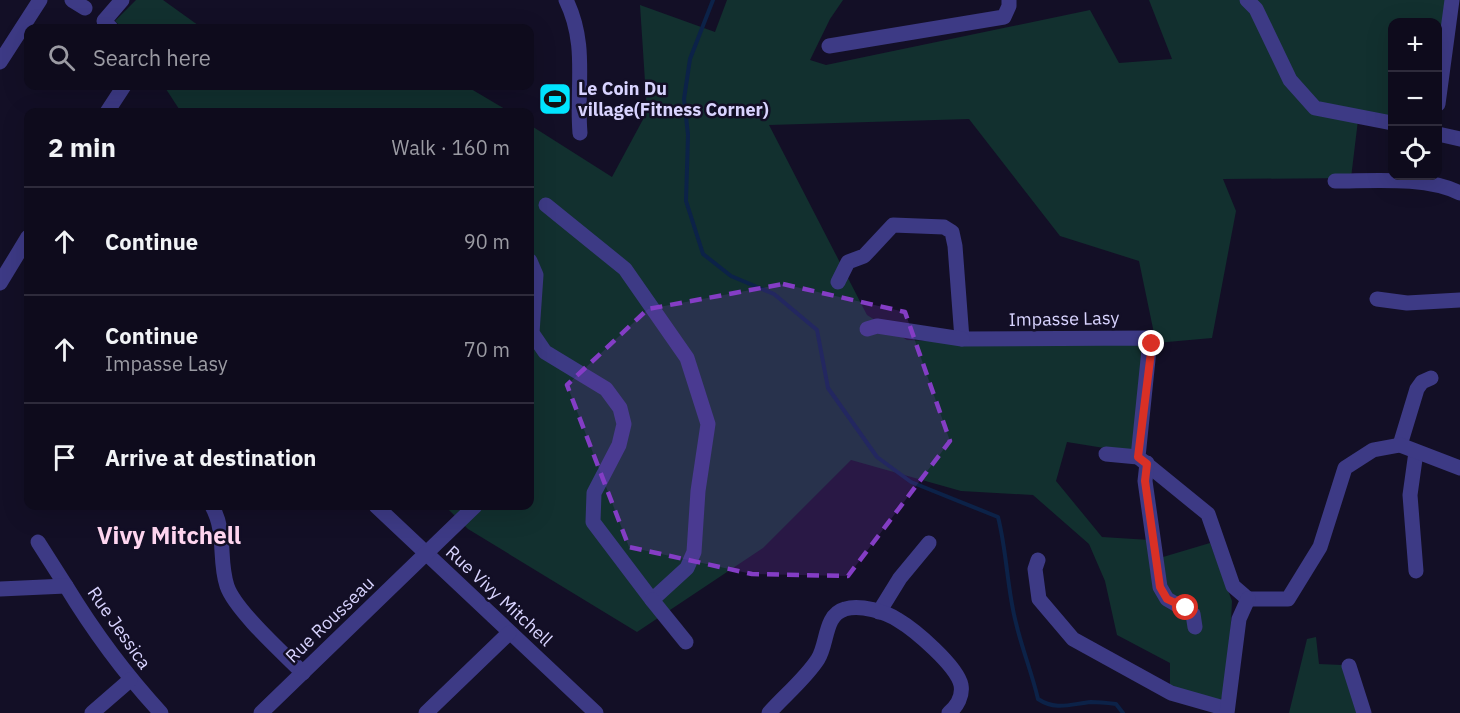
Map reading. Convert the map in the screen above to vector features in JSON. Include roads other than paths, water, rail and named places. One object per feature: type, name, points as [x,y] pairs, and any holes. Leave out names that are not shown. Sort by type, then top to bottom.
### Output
[{"type":"street","points":[[25,24],[40,0]]},
{"type":"street","points":[[93,14],[122,0]]},
{"type":"street","points":[[566,0],[579,40],[582,65],[578,105],[580,133]]},
{"type":"street","points":[[829,46],[1004,17],[1009,0]]},
{"type":"street","points":[[1247,0],[1256,9],[1290,80],[1315,108],[1388,122]]},
{"type":"street","points":[[1442,72],[1452,0]]},
{"type":"street","points":[[0,62],[24,25]]},
{"type":"street","points":[[110,108],[121,90]]},
{"type":"street","points":[[1442,135],[1460,139]]},
{"type":"street","points":[[1335,181],[1402,181],[1451,189],[1460,193]]},
{"type":"street","points":[[546,205],[625,270],[687,358],[708,424],[698,491],[694,552],[687,568],[652,600]]},
{"type":"street","points":[[838,282],[848,262],[864,256],[892,225],[949,228],[955,246],[962,339],[877,326],[867,329]]},
{"type":"street","points":[[1,279],[24,243]]},
{"type":"street","points":[[534,270],[536,275],[534,304]]},
{"type":"street","points":[[1377,300],[1407,303],[1460,300]]},
{"type":"street","points":[[534,336],[544,352],[606,389],[620,408],[624,424],[619,445],[594,493],[593,522],[686,642]]},
{"type":"street","name":"Impasse Lasy","points":[[962,339],[1147,338],[1152,344],[1143,460]]},
{"type":"street","points":[[1400,445],[1417,389],[1422,382],[1431,378]]},
{"type":"street","points":[[1106,454],[1143,460],[1208,514],[1233,586],[1248,599],[1288,599],[1320,547],[1345,468],[1373,450],[1400,445],[1460,468]]},
{"type":"street","points":[[1416,452],[1410,495],[1416,571]]},
{"type":"street","points":[[1143,460],[1160,587],[1167,599],[1193,614],[1195,627]]},
{"type":"street","points":[[214,510],[223,535],[227,587],[244,612],[303,673]]},
{"type":"street","name":"Rue Vivy Mitchell","points":[[380,510],[596,713]]},
{"type":"street","name":"Rue Rousseau","points":[[261,713],[472,510]]},
{"type":"street","points":[[38,542],[66,586]]},
{"type":"street","points":[[879,612],[900,578],[929,543]]},
{"type":"street","points":[[1038,560],[1035,569],[1039,599],[1073,639],[1171,693],[1227,711],[1239,619],[1248,599]]},
{"type":"street","name":"Rue Jessica","points":[[0,589],[66,586],[100,642],[130,680],[161,713]]},
{"type":"street","points":[[769,713],[818,659],[828,624],[843,609],[855,608],[879,612],[898,620],[935,650],[958,677],[961,694],[957,706],[950,713]]},
{"type":"street","points":[[426,713],[509,633]]},
{"type":"street","points":[[1349,666],[1364,713]]},
{"type":"street","points":[[92,713],[130,680]]},
{"type":"waterway","points":[[713,0],[690,59],[684,99],[688,135],[686,201],[703,254],[731,276],[774,294],[817,330],[828,388],[877,457],[911,482],[998,517],[1018,633],[1038,699],[1057,706],[1091,702],[1116,704],[1123,713]]},
{"type":"place","name":"Le Coin Du village(Fitness Corner)","points":[[555,99]]},
{"type":"district","name":"Vivy Mitchell","points":[[169,536]]}]
